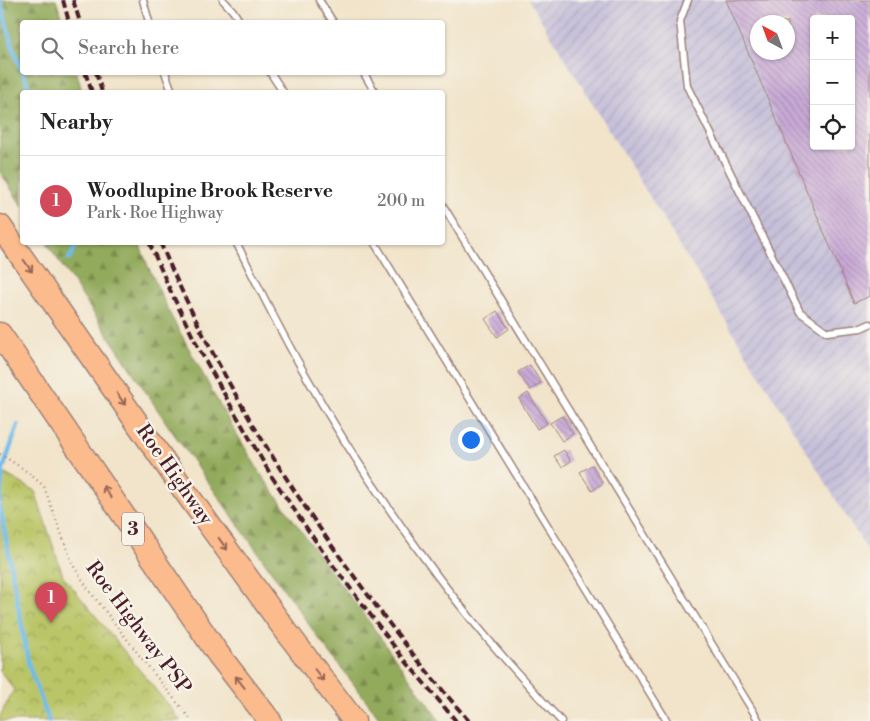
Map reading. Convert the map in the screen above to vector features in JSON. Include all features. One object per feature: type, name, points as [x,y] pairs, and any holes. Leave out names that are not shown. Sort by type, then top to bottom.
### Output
[{"type":"highway","name":"Roe Highway","points":[[0,226],[184,490],[354,721]]},
{"type":"highway","name":"3","points":[[0,334],[218,654],[270,721]]},
{"type":"lane","points":[[143,0],[148,20]]},
{"type":"lane","points":[[223,0],[239,20]]},
{"type":"lane","points":[[319,0],[332,20]]},
{"type":"lane","points":[[688,0],[680,21],[687,86],[800,312],[827,332],[861,328],[870,324]]},
{"type":"lane","points":[[166,75],[171,90]]},
{"type":"lane","points":[[272,75],[281,90]]},
{"type":"lane","points":[[365,75],[374,90]]},
{"type":"lane","points":[[445,209],[759,721]]},
{"type":"lane","points":[[238,245],[300,366],[380,496],[422,556],[470,617],[561,721]]},
{"type":"lane","points":[[376,245],[667,721]]},
{"type":"path","name":"Roe Highway PSP","points":[[0,454],[36,478],[44,488],[73,565],[88,589],[192,721]]},
{"type":"shaded area","points":[[528,0],[870,0],[870,555],[538,15]]},
{"type":"green space","points":[[0,0],[56,0],[62,20],[20,20],[20,75],[78,75],[81,90],[20,90],[20,203],[0,172]]},
{"type":"green space","points":[[48,245],[140,245],[171,316],[260,473],[440,721],[382,721],[322,643],[169,427]]},
{"type":"green space","points":[[0,471],[35,491],[63,576],[181,721],[0,721],[0,716],[14,689],[0,671]]},
{"type":"building","points":[[726,0],[870,0],[870,296],[854,303],[751,60],[795,60],[795,15],[750,15],[750,57]]},
{"type":"building","points":[[497,311],[509,329],[497,337],[485,319]]},
{"type":"building","points":[[530,365],[541,383],[530,390],[518,372]]},
{"type":"building","points":[[528,393],[547,423],[537,429],[519,399]]},
{"type":"building","points":[[562,416],[573,434],[562,441],[550,423]]},
{"type":"building","points":[[564,450],[571,461],[562,467],[554,456]]},
{"type":"building","points":[[592,465],[603,483],[592,491],[580,472]]},
{"type":"waterway","points":[[0,0],[20,67]]},
{"type":"waterway","points":[[24,75],[29,90]]},
{"type":"waterway","points":[[69,259],[76,245]]},
{"type":"waterway","points":[[0,501],[3,469],[18,425]]},
{"type":"waterway","points":[[0,506],[29,666],[49,721]]},
{"type":"railway","points":[[63,0],[68,20]]},
{"type":"railway","points":[[73,0],[79,20]]},
{"type":"railway","points":[[86,75],[91,90]]},
{"type":"railway","points":[[97,75],[101,90]]},
{"type":"railway","points":[[150,245],[199,349],[272,477],[323,552],[403,658],[456,721]]},
{"type":"railway","points":[[161,245],[203,334],[227,379],[252,423],[306,508],[377,608],[469,721]]},
{"type":"place","name":"Woodlupine Brook Reserve","points":[[51,623]]}]
